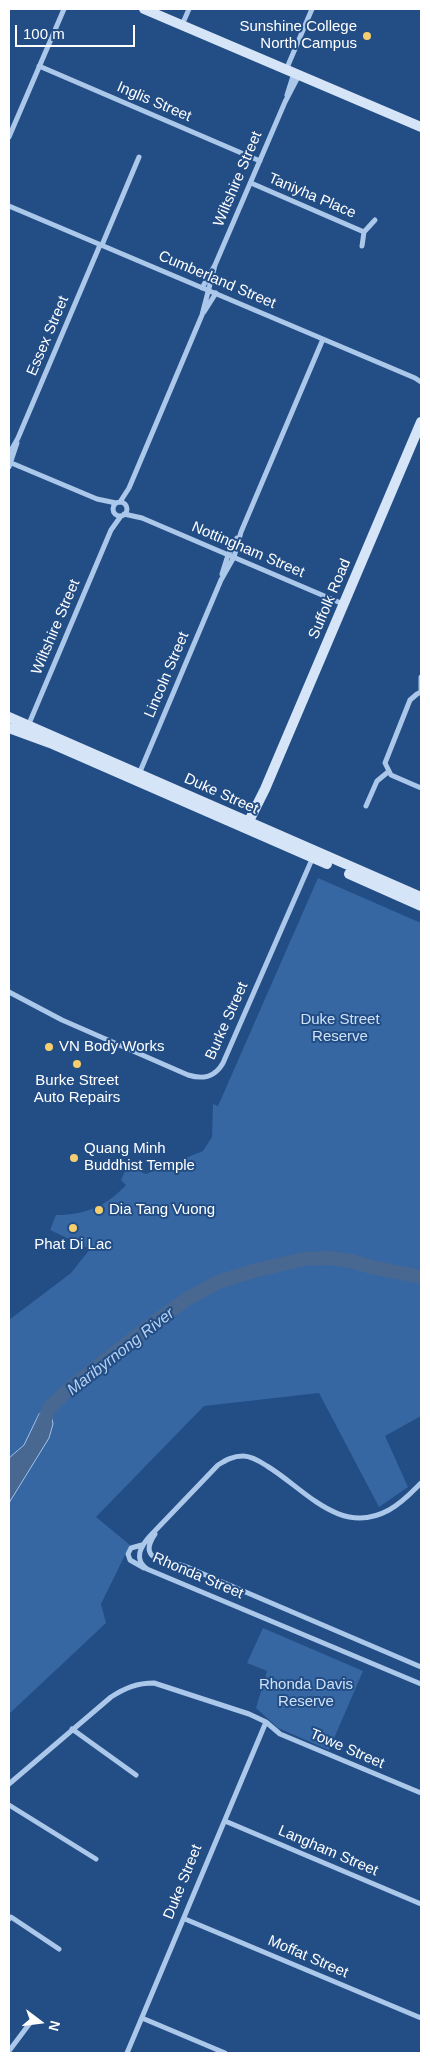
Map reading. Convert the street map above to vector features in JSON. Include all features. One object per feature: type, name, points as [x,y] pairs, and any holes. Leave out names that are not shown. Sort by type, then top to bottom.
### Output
[{"type":"street","points":[[9,137],[64,9]]},
{"type":"street","points":[[144,9],[421,127]]},
{"type":"street","points":[[182,25],[189,9]]},
{"type":"street","name":"Wiltshire Street","points":[[202,288],[215,265],[285,102],[312,9]]},
{"type":"street","name":"Inglis Street","points":[[39,66],[260,161]]},
{"type":"street","name":"Essex Street","points":[[9,454],[18,438],[139,158]]},
{"type":"street","name":"Taniyha Place","points":[[250,183],[364,232]]},
{"type":"street","name":"Cumberland Street","points":[[9,206],[419,380]]},
{"type":"street","points":[[362,246],[364,232],[375,220]]},
{"type":"street","name":"Wiltshire Street","points":[[26,729],[111,530],[121,511],[202,315],[215,265]]},
{"type":"street","name":"Wiltshire Street","points":[[202,315],[216,293]]},
{"type":"street","name":"Lincoln Street","points":[[137,777],[323,339]]},
{"type":"street","name":"Suffolk Road","points":[[250,826],[421,422]]},
{"type":"street","name":"Essex Street","points":[[10,464],[18,438]]},
{"type":"street","name":"Nottingham Street","points":[[10,464],[344,604]]},
{"type":"street","name":"Wiltshire Street","points":[[121,511],[118,503],[129,488]]},
{"type":"street","name":"Nottingham Street","points":[[97,499],[118,503],[121,511]]},
{"type":"street","points":[[421,677],[421,692],[410,700],[385,763],[388,772],[394,777],[421,788]]},
{"type":"street","name":"Duke Street","points":[[9,717],[26,729],[250,826],[421,906]]},
{"type":"street","name":"Duke Street","points":[[9,728],[26,729]]},
{"type":"street","points":[[366,806],[377,780],[388,772]]},
{"type":"street","name":"Duke Street","points":[[314,855],[421,897]]},
{"type":"street","name":"Burke Street","points":[[9,992],[62,1020],[188,1075],[201,1078],[210,1076],[217,1072],[223,1063],[314,855]]},
{"type":"street","points":[[159,1527],[218,1465],[229,1458],[245,1456],[261,1462],[326,1509],[350,1517],[373,1516],[388,1511],[401,1502],[421,1483]]},
{"type":"street","name":"Rhonda Street","points":[[159,1527],[142,1545],[139,1558],[142,1565],[147,1569],[421,1684]]},
{"type":"street","name":"Rhonda Street","points":[[159,1527],[148,1549],[148,1552],[156,1559],[187,1567],[421,1667]]},
{"type":"street","points":[[142,1545],[131,1548],[128,1554],[131,1562],[147,1569]]},
{"type":"street","name":"Towe Street","points":[[9,1784],[111,1697],[125,1688],[141,1683],[154,1683],[249,1714],[266,1722],[280,1734],[421,1794]]},
{"type":"street","name":"Duke Street","points":[[127,2053],[266,1722]]},
{"type":"street","points":[[72,1730],[136,1774]]},
{"type":"street","points":[[9,1805],[96,1859]]},
{"type":"street","name":"Langham Street","points":[[225,1821],[421,1904]]},
{"type":"street","points":[[9,1919],[11,1917],[59,1949]]},
{"type":"street","name":"Moffat Street","points":[[184,1919],[421,2018]]},
{"type":"street","points":[[142,2018],[225,2053]]},
{"type":"street","points":[[9,2050],[30,2023]]},
{"type":"green space","name":"Duke Street Reserve","points":[[318,878],[421,923],[421,1416],[385,1436],[408,1487],[379,1507],[319,1393],[204,1406],[96,1517],[130,1545],[101,1604],[106,1623],[9,1714],[9,1483],[49,1407],[39,1414],[24,1445],[9,1458],[9,1320],[71,1273],[90,1249],[50,1230],[56,1215],[86,1211],[111,1199],[126,1185],[121,1180],[125,1171],[136,1170],[146,1174],[203,1151],[212,1137],[213,1104],[218,1106]]},
{"type":"green space","name":"Rhonda Davis Reserve","points":[[263,1628],[363,1671],[329,1750],[278,1728],[256,1708],[267,1671],[247,1663]]},
{"type":"shaded area","points":[[50,1407],[53,1424],[49,1438],[9,1503],[9,1458],[24,1445],[39,1414]]},
{"type":"waterway","name":"Maribyrnong River","points":[[43,1424],[50,1407],[71,1387],[153,1323],[187,1299],[218,1282],[257,1270],[304,1259],[328,1258],[351,1261],[421,1277]]},
{"type":"place","name":"Sunshine College North Campus","points":[[367,36]]},
{"type":"place","name":"VN Body Works","points":[[49,1047]]},
{"type":"place","name":"Burke Street Auto Repairs","points":[[77,1064]]},
{"type":"place","name":"Quang Minh Buddhist Temple","points":[[74,1158]]},
{"type":"place","name":"Dia Tang Vuong","points":[[99,1210]]},
{"type":"place","name":"Phat Di Lac","points":[[73,1228]]}]
